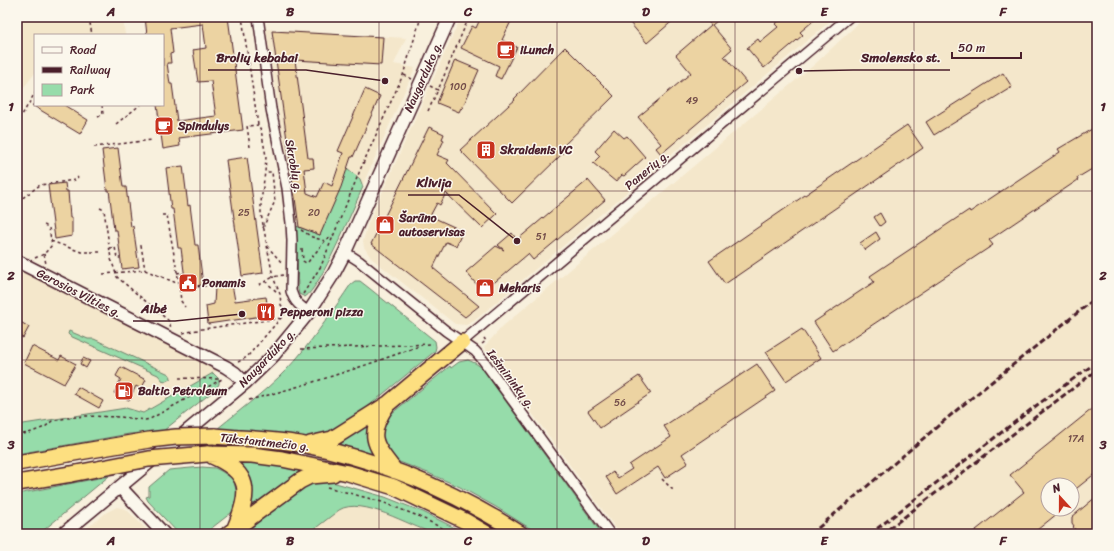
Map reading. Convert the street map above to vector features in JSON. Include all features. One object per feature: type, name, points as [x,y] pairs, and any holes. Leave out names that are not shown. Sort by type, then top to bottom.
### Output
[{"type":"highway","points":[[305,445],[332,439],[388,403],[462,342]]},
{"type":"highway","points":[[388,403],[378,419],[375,429],[375,438],[380,451],[395,471]]},
{"type":"highway","name":"Tūkstantmečio g.","points":[[17,463],[149,440],[176,437],[214,436],[281,441],[352,456],[430,484],[473,504],[521,534]]},
{"type":"highway","points":[[207,454],[225,462],[238,473],[242,479],[245,494],[244,505],[231,532]]},
{"type":"highway","name":"Tūkstantmečio g.","points":[[17,483],[150,459],[207,454],[252,455],[282,459],[348,473],[394,487],[464,521],[487,534]]},
{"type":"highway","points":[[231,532],[300,481],[310,476],[348,473]]},
{"type":"main road","name":"Naugarduko g.","points":[[64,534],[245,383],[283,345],[309,312],[334,274],[345,252],[450,17]]},
{"type":"main road","name":"Gerosios Vilties g.","points":[[17,261],[226,367],[235,373],[245,383]]},
{"type":"main road","points":[[120,487],[164,534]]},
{"type":"street","name":"Skroblų g.","points":[[258,17],[270,103],[287,188],[291,223],[291,291],[296,302],[309,312]]},
{"type":"street","name":"Panerių g.","points":[[462,342],[849,17]]},
{"type":"street","name":"Iešmininkų g.","points":[[345,252],[359,261],[474,351],[483,360],[610,534]]},
{"type":"path","points":[[89,17],[92,34]]},
{"type":"path","points":[[237,362],[247,357],[287,311],[281,306],[280,294],[273,277],[263,228],[261,202],[266,156],[258,124],[242,17]]},
{"type":"path","points":[[303,294],[321,266],[361,168],[403,75],[421,17]]},
{"type":"path","points":[[452,56],[469,17]]},
{"type":"path","points":[[428,111],[438,90]]},
{"type":"path","points":[[17,116],[22,115],[34,95]]},
{"type":"path","points":[[98,117],[102,114],[102,106]]},
{"type":"path","points":[[116,124],[139,106]]},
{"type":"path","points":[[250,147],[247,126],[258,124]]},
{"type":"path","points":[[94,147],[152,140]]},
{"type":"path","points":[[263,228],[275,201],[272,172],[265,172]]},
{"type":"path","points":[[17,200],[24,197],[40,185],[75,180],[78,177]]},
{"type":"path","points":[[100,208],[104,210],[109,248],[117,277],[169,321],[171,328]]},
{"type":"path","points":[[162,214],[167,215],[181,301],[185,307]]},
{"type":"path","points":[[35,258],[44,254],[52,245],[49,228],[43,224]]},
{"type":"path","points":[[300,235],[299,229],[312,237],[325,242]]},
{"type":"path","points":[[302,248],[303,261],[306,263],[325,242],[334,235]]},
{"type":"path","points":[[51,241],[81,252],[100,252]]},
{"type":"path","points":[[141,245],[145,270]]},
{"type":"path","points":[[266,245],[282,264]]},
{"type":"path","points":[[109,248],[115,247],[117,258],[120,258]]},
{"type":"path","points":[[44,254],[46,264]]},
{"type":"path","points":[[259,285],[273,277],[283,275],[282,269]]},
{"type":"path","points":[[104,274],[145,270],[179,284]]},
{"type":"path","points":[[177,273],[182,272],[182,277],[185,276]]},
{"type":"path","points":[[265,281],[280,294]]},
{"type":"path","points":[[179,289],[236,282]]},
{"type":"path","points":[[182,333],[282,318]]},
{"type":"path","points":[[479,347],[486,341],[484,338]]},
{"type":"path","points":[[302,349],[433,344]]},
{"type":"path","points":[[249,400],[359,368],[422,345]]},
{"type":"path","points":[[17,435],[29,433],[45,427],[52,421],[67,418],[85,416],[122,417],[144,420],[150,419],[222,379],[179,378]]},
{"type":"path","points":[[662,479],[673,490]]},
{"type":"path","points":[[326,487],[382,502],[418,516],[454,534]]},
{"type":"shaded area","points":[[17,17],[123,17],[125,34],[34,34],[34,74],[17,96]]},
{"type":"shaded area","points":[[461,17],[835,17],[474,321],[466,325],[455,324],[371,258],[364,247],[363,241],[368,224]]},
{"type":"shaded area","points":[[865,17],[1097,17],[1097,534],[620,534],[484,347],[503,326],[815,64]]},
{"type":"shaded area","points":[[266,29],[406,38],[394,64],[415,68],[334,249],[311,291],[305,297],[298,292],[297,230]]},
{"type":"shaded area","points":[[17,265],[219,370],[143,413],[126,408],[17,425]]},
{"type":"shaded area","points":[[351,505],[360,505],[397,518],[434,534],[308,534],[339,510]]},
{"type":"shaded area","points":[[117,507],[126,509],[151,534],[80,534],[107,512]]},
{"type":"green space","points":[[347,168],[360,179],[363,187],[328,264],[311,291],[305,297],[299,294],[298,289],[296,226],[320,235]]},
{"type":"green space","points":[[355,281],[360,281],[435,341],[435,351],[342,428],[316,438],[217,429],[259,395],[288,368],[332,312],[351,284]]},
{"type":"green space","points":[[69,331],[88,339],[94,339],[169,374],[171,377],[164,382],[158,375],[70,336],[68,334]]},
{"type":"green space","points":[[468,360],[481,367],[602,534],[539,534],[496,507],[460,487],[397,461],[385,451],[380,433],[385,421],[391,414],[450,366],[451,368],[459,362]]},
{"type":"green space","points":[[213,373],[219,379],[219,384],[216,389],[163,431],[129,434],[17,454],[17,425],[126,408],[143,413]]},
{"type":"green space","points":[[374,417],[370,442],[373,455],[336,448]]},
{"type":"green space","points":[[233,461],[268,464],[303,471],[247,513]]},
{"type":"green space","points":[[202,467],[215,468],[233,479],[237,493],[235,509],[204,534],[179,534],[148,501],[146,497],[149,496],[149,487],[169,470]]},
{"type":"green space","points":[[109,476],[39,534],[17,534],[17,494]]},
{"type":"green space","points":[[325,480],[385,497],[423,512],[467,534],[436,534],[373,509],[349,507],[339,510],[308,534],[239,534],[308,482]]},
{"type":"building","points":[[145,17],[228,17],[243,130],[179,138],[180,146],[163,149],[157,106],[164,106],[164,34],[147,34]],"holes":[[[203,24],[206,48],[193,50],[198,82],[211,81],[216,116],[177,121],[172,84],[170,84],[167,63],[171,63],[170,54],[173,53],[170,28]]]},
{"type":"building","points":[[481,17],[513,17],[502,40],[517,47],[501,79],[495,76],[499,66],[461,48],[472,26],[476,28]]},
{"type":"building","points":[[625,17],[677,17],[647,43]]},
{"type":"building","points":[[704,17],[722,17],[712,25],[732,49],[724,56],[746,82],[661,154],[656,148],[661,144],[638,117],[691,73],[676,55],[711,25]]},
{"type":"building","points":[[784,17],[818,17],[800,32],[803,35],[764,68],[747,48],[758,39],[760,42],[778,27],[775,24]]},
{"type":"building","points":[[272,31],[383,37],[381,65],[295,60],[308,158],[313,158],[314,168],[304,169],[307,193],[317,197],[324,182],[332,186],[343,153],[338,151],[365,89],[380,96],[353,157],[351,157],[341,187],[320,235],[299,227]]},
{"type":"building","points":[[565,47],[614,96],[559,150],[563,153],[512,203],[460,150],[515,100],[514,99]]},
{"type":"building","points":[[455,60],[479,70],[462,109],[461,108],[459,112],[437,103]]},
{"type":"building","points":[[1003,73],[1012,87],[934,135],[926,122]]},
{"type":"building","points":[[32,105],[66,106],[88,120],[80,134]]},
{"type":"building","points":[[907,125],[923,148],[725,284],[709,261]]},
{"type":"building","points":[[1097,126],[1097,166],[1077,178],[1078,180],[989,240],[993,245],[833,351],[814,322],[874,282],[870,276],[1060,152],[1058,149]]},
{"type":"building","points":[[429,127],[444,134],[442,139],[444,140],[437,155],[449,160],[447,163],[497,214],[482,228],[446,193],[440,205],[437,203],[430,216],[463,231],[456,246],[446,242],[433,268],[479,306],[465,317],[371,244]]},
{"type":"building","points":[[614,129],[624,138],[627,136],[645,157],[624,176],[622,175],[616,182],[593,163],[600,156],[595,151]]},
{"type":"building","points":[[118,148],[123,187],[126,187],[131,227],[133,226],[139,267],[122,269],[117,230],[114,230],[109,190],[107,190],[102,150]]},
{"type":"building","points":[[247,157],[263,273],[242,276],[226,160]]},
{"type":"building","points":[[183,166],[195,245],[198,245],[203,285],[186,287],[181,248],[178,248],[173,209],[171,209],[166,168]]},
{"type":"building","points":[[588,180],[605,200],[533,260],[528,254],[483,292],[466,272],[496,246],[504,250],[498,245],[512,233],[517,240]]},
{"type":"building","points":[[65,183],[66,191],[68,191],[70,218],[72,218],[72,236],[55,239],[48,185]]},
{"type":"building","points":[[880,213],[885,222],[880,226],[874,217]]},
{"type":"building","points":[[876,232],[880,239],[865,250],[860,243]]},
{"type":"building","points":[[232,284],[235,301],[266,297],[269,315],[208,324],[206,306],[214,304],[215,287]]},
{"type":"building","points":[[17,320],[29,327],[23,338],[17,335]]},
{"type":"building","points":[[802,329],[821,358],[786,381],[766,352]]},
{"type":"building","points":[[32,346],[59,360],[61,356],[76,364],[64,384],[24,363]]},
{"type":"building","points":[[83,358],[90,361],[86,368],[80,364]]},
{"type":"building","points":[[757,364],[775,391],[682,454],[688,463],[665,478],[658,467],[617,494],[606,477],[613,472],[618,478],[632,469],[629,465],[671,437],[664,426]]},
{"type":"building","points":[[121,367],[146,380],[141,389],[136,386],[129,400],[114,393],[121,379],[116,376]]},
{"type":"building","points":[[639,376],[651,393],[600,428],[588,411]]},
{"type":"building","points":[[78,387],[103,401],[99,408],[74,394]]},
{"type":"building","points":[[1097,405],[1097,472],[1080,486],[1080,477],[1040,477],[1040,517],[1053,517],[1032,534],[971,534],[1024,492],[1010,475]]},
{"type":"building","points":[[1097,496],[1097,523],[1084,534],[1079,534],[1073,527],[1074,526],[1072,523],[1072,517],[1080,517],[1080,510]]},
{"type":"railway","points":[[811,534],[958,409],[1097,297]]},
{"type":"railway","points":[[870,534],[1037,405],[1097,362]]},
{"type":"railway","points":[[882,534],[1097,370]]},
{"type":"place","name":"iLunch","points":[[506,50]]},
{"type":"place","name":"Smolensko st.","points":[[799,71]]},
{"type":"place","name":"Brolių kebabai","points":[[385,81]]},
{"type":"place","name":"Spindulys","points":[[164,126]]},
{"type":"place","name":"Skraidenis VC","points":[[486,150]]},
{"type":"place","name":"Šarūno autoservisas","points":[[385,225]]},
{"type":"place","name":"Klivija","points":[[517,241]]},
{"type":"place","name":"Ponamis","points":[[188,283]]},
{"type":"place","name":"Meharis","points":[[485,288]]},
{"type":"place","name":"Pepperoni pizza","points":[[266,312]]},
{"type":"place","name":"Aibė","points":[[242,314]]},
{"type":"place","name":"Baltic Petroleum","points":[[124,391]]}]
